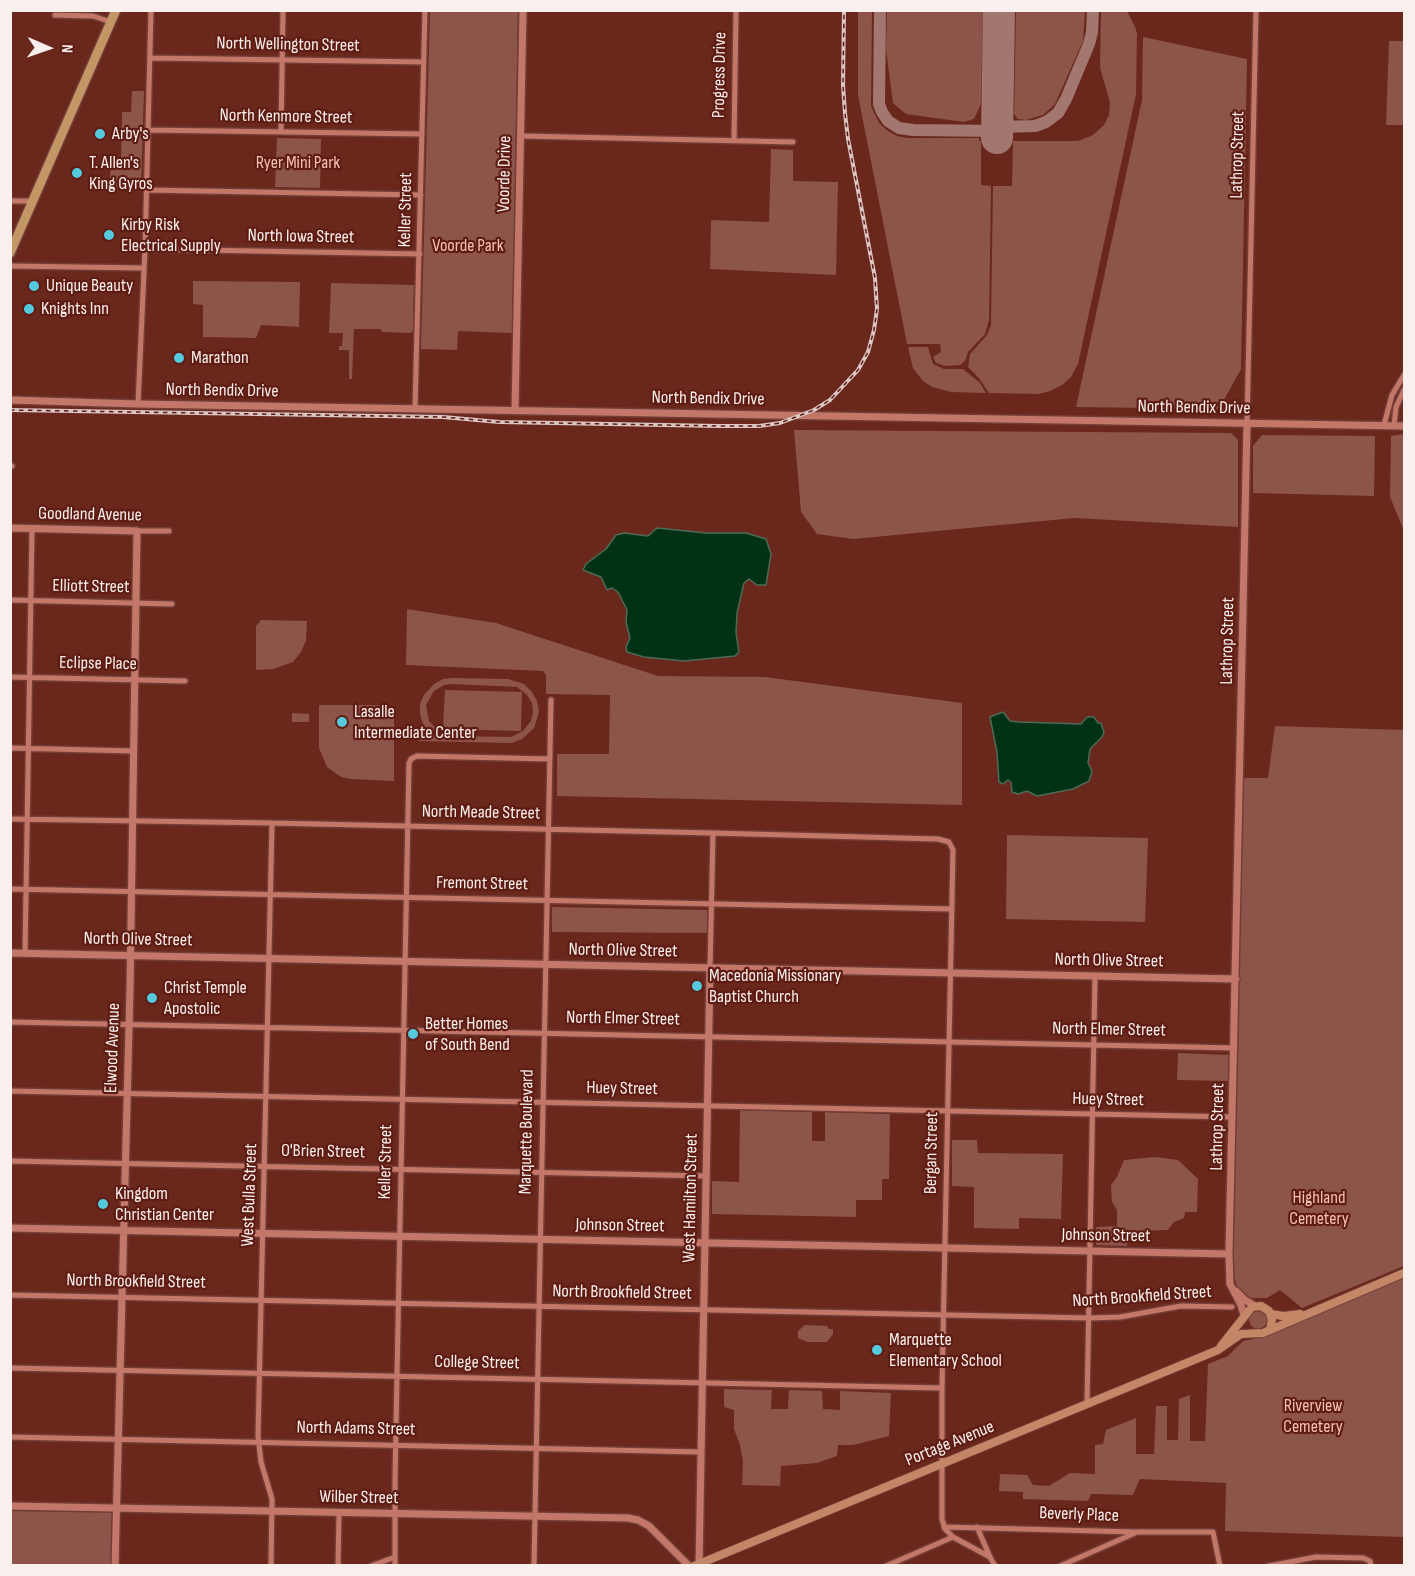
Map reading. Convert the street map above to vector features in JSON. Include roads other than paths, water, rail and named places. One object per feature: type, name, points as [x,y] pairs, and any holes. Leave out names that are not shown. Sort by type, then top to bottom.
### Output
[{"type":"main road","points":[[10,253],[116,10]]},
{"type":"main road","points":[[1308,1313],[1288,1316],[1271,1314],[1264,1307],[1255,1306],[1248,1309],[1244,1317],[1247,1328],[1251,1332],[1259,1333],[1308,1313],[1404,1273]]},
{"type":"main road","points":[[1269,1329],[1271,1314]]},
{"type":"main road","name":"Portage Avenue","points":[[1218,1350],[1244,1317]]},
{"type":"main road","name":"Portage Avenue","points":[[698,1565],[1226,1347],[1241,1334],[1251,1332]]},
{"type":"street","points":[[138,404],[149,130],[151,10]]},
{"type":"street","points":[[281,132],[283,10]]},
{"type":"street","name":"Keller Street","points":[[415,409],[425,10]]},
{"type":"street","name":"Voorde Drive","points":[[515,411],[523,10]]},
{"type":"street","name":"Progress Drive","points":[[734,141],[736,10]]},
{"type":"street","name":"Lathrop Street","points":[[1244,1317],[1241,1305],[1230,1284],[1229,1254],[1256,10]]},
{"type":"street","points":[[56,15],[93,15],[111,22]]},
{"type":"street","name":"North Wellington Street","points":[[151,58],[424,63]]},
{"type":"street","name":"North Kenmore Street","points":[[149,130],[422,134]]},
{"type":"street","points":[[521,136],[794,142]]},
{"type":"street","points":[[147,190],[420,195]]},
{"type":"street","points":[[10,201],[33,201]]},
{"type":"street","name":"North Iowa Street","points":[[145,249],[420,254]]},
{"type":"street","points":[[10,266],[144,268]]},
{"type":"street","points":[[1384,426],[1392,395],[1404,375]]},
{"type":"street","points":[[1394,426],[1396,407],[1404,390]]},
{"type":"street","name":"North Bendix Drive","points":[[10,400],[1404,426]]},
{"type":"street","name":"Goodland Avenue","points":[[10,528],[169,531]]},
{"type":"street","points":[[25,953],[32,528]]},
{"type":"street","name":"Elwood Avenue","points":[[115,1566],[130,955],[137,531]]},
{"type":"street","name":"Elliott Street","points":[[10,600],[172,604]]},
{"type":"street","name":"Eclipse Place","points":[[10,677],[185,681]]},
{"type":"street","name":"Marquette Boulevard","points":[[534,1566],[551,700]]},
{"type":"street","points":[[10,748],[133,751]]},
{"type":"street","name":"Keller Street","points":[[395,1566],[409,763],[417,756],[550,759]]},
{"type":"street","name":"North Meade Street","points":[[10,819],[713,833],[939,839],[951,843]]},
{"type":"street","name":"West Bulla Street","points":[[271,1566],[272,1494],[261,1462],[258,1442],[272,823]]},
{"type":"street","name":"West Hamilton Street","points":[[698,1565],[713,833]]},
{"type":"street","name":"Bergan Street","points":[[944,1527],[942,1519],[942,1388],[951,973],[953,850],[951,843]]},
{"type":"street","name":"Fremont Street","points":[[10,889],[952,909]]},
{"type":"street","name":"North Olive Street","points":[[10,953],[1236,979]]},
{"type":"street","points":[[1087,1404],[1095,976]]},
{"type":"street","name":"North Elmer Street","points":[[10,1022],[1235,1048]]},
{"type":"street","name":"Huey Street","points":[[10,1091],[1233,1117]]},
{"type":"street","name":"O'Brien Street","points":[[10,1161],[706,1176]]},
{"type":"street","name":"Johnson Street","points":[[10,1228],[1229,1254]]},
{"type":"street","name":"Lathrop Street","points":[[1230,1272],[1236,1291],[1255,1306]]},
{"type":"street","name":"North Brookfield Street","points":[[10,1295],[1089,1318],[1120,1317],[1168,1307],[1232,1307]]},
{"type":"street","name":"College Street","points":[[10,1368],[942,1388]]},
{"type":"street","name":"North Adams Street","points":[[10,1437],[702,1452]]},
{"type":"street","name":"Wilber Street","points":[[10,1506],[628,1518],[639,1520],[649,1526],[689,1566]]},
{"type":"street","points":[[338,1566],[339,1512]]},
{"type":"street","points":[[944,1527],[953,1537],[990,1557]]},
{"type":"street","name":"Beverly Place","points":[[944,1527],[1213,1532],[1220,1566]]},
{"type":"street","points":[[977,1527],[994,1566]]},
{"type":"street","points":[[1060,1566],[1136,1532]]},
{"type":"street","points":[[886,1566],[953,1537]]},
{"type":"street","points":[[371,1566],[395,1557]]},
{"type":"street","points":[[1269,1566],[1316,1557],[1367,1559],[1371,1566]]},
{"type":"street","points":[[1354,1566],[1358,1558]]},
{"type":"railway","points":[[10,410],[443,417],[499,422],[719,426],[759,426],[780,423],[814,410],[830,400],[858,370],[868,352],[877,309],[875,278],[845,113],[844,10]]},
{"type":"place","name":"Arby's","points":[[100,134]]},
{"type":"place","name":"T. Allen's King Gyros","points":[[77,173]]},
{"type":"place","name":"Kirby Risk Electrical Supply","points":[[109,235]]},
{"type":"place","name":"Unique Beauty","points":[[34,286]]},
{"type":"place","name":"Knights Inn","points":[[29,309]]},
{"type":"place","name":"Marathon","points":[[179,358]]},
{"type":"place","name":"Lasalle Intermediate Center","points":[[342,722]]},
{"type":"place","name":"Macedonia Missionary Baptist Church","points":[[697,986]]},
{"type":"place","name":"Christ Temple Apostolic","points":[[152,998]]},
{"type":"place","name":"Better Homes of South Bend","points":[[413,1034]]},
{"type":"place","name":"Kingdom Christian Center","points":[[103,1204]]},
{"type":"place","name":"Marquette Elementary School","points":[[877,1350]]},
{"type":"park label","name":"Ryer Mini Park","points":[[298,163]]},
{"type":"park label","name":"Voorde Park","points":[[468,246]]},
{"type":"park label","name":"Highland Cemetery","points":[[1319,1208]]},
{"type":"park label","name":"Riverview Cemetery","points":[[1313,1416]]}]
